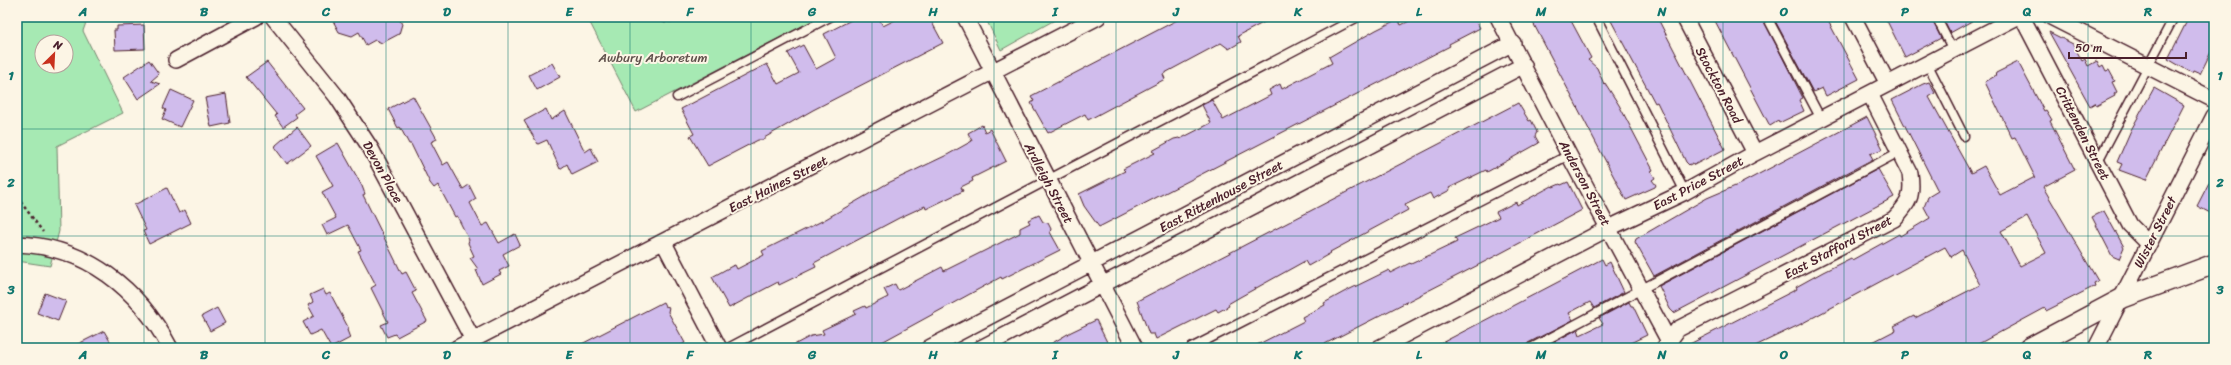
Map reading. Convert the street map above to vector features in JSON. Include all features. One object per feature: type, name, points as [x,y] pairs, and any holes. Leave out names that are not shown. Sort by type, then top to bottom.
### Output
[{"type":"street","points":[[176,60],[256,17]]},
{"type":"street","name":"Devon Place","points":[[273,17],[336,97],[371,149],[473,340]]},
{"type":"street","name":"Ardleigh Street","points":[[965,17],[992,73],[1103,285],[1134,348]]},
{"type":"street","name":"East Haines Street","points":[[457,348],[664,243],[1098,17]]},
{"type":"street","name":"Anderson Street","points":[[1498,17],[1513,43],[1569,155],[1609,228],[1668,346]]},
{"type":"street","name":"Stockton Road","points":[[1684,17],[1755,152]]},
{"type":"street","points":[[1853,17],[1888,84]]},
{"type":"street","name":"East Price Street","points":[[1379,348],[1609,228],[1685,192],[1755,152],[1870,94],[2016,17]]},
{"type":"street","name":"Crittenden Street","points":[[2022,17],[2130,225],[2149,244]]},
{"type":"street","points":[[2051,17],[2214,100]]},
{"type":"street","name":"East Rittenhouse Street","points":[[929,348],[1513,43]]},
{"type":"street","name":"East Rittenhouse Street","points":[[981,348],[1524,65]]},
{"type":"street","name":"East Stafford Street","points":[[1668,346],[1678,330],[1894,219],[1906,206],[1911,196],[1912,187],[1910,173],[1870,94]]},
{"type":"street","name":"Wister Street","points":[[2096,348],[2214,116]]},
{"type":"street","points":[[664,243],[719,348]]},
{"type":"street","points":[[17,244],[52,248],[71,254],[101,269],[134,296],[156,323],[170,348]]},
{"type":"street","points":[[2029,348],[2122,298],[2214,264]]},
{"type":"lane","points":[[677,97],[830,17]]},
{"type":"lane","points":[[728,348],[1049,181],[1358,17]]},
{"type":"lane","points":[[1596,17],[1685,192]]},
{"type":"lane","points":[[1768,17],[1821,119]]},
{"type":"lane","points":[[1936,17],[1953,50]]},
{"type":"lane","points":[[2098,161],[2174,17]]},
{"type":"lane","points":[[1927,63],[1964,136]]},
{"type":"lane","points":[[1531,348],[1899,152]]},
{"type":"lane","points":[[1191,348],[1569,155]]},
{"type":"path","points":[[652,17],[665,22],[701,17]]},
{"type":"path","points":[[17,197],[52,248]]},
{"type":"green space","points":[[17,17],[88,17],[83,31],[123,113],[57,146],[59,231],[50,266],[17,261]]},
{"type":"green space","name":"Awbury Arboretum","points":[[587,17],[820,17],[636,112]]},
{"type":"green space","points":[[985,17],[1060,17],[1001,50]]},
{"type":"building","points":[[331,17],[398,17],[402,24],[399,34],[382,43],[375,40],[366,45],[359,32],[352,36],[339,32]]},
{"type":"building","points":[[857,17],[878,17],[883,26],[901,17],[929,17],[943,43],[813,110],[764,138],[763,140],[758,140],[708,166],[690,136],[694,134],[681,109],[767,64],[778,84],[799,73],[788,53],[803,45],[816,69],[836,58],[824,34]]},
{"type":"building","points":[[1183,17],[1274,17],[1238,36],[1241,42],[1229,49],[1221,43],[1163,74],[1165,79],[1088,120],[1085,114],[1048,133],[1031,103],[1034,101],[1031,96]]},
{"type":"building","points":[[1418,17],[1474,17],[1480,28],[1449,44],[1450,46],[1099,227],[1084,206],[1079,194],[1125,171],[1123,169],[1155,153],[1152,151],[1174,139],[1180,139],[1211,123],[1202,105],[1212,100],[1223,120],[1271,95],[1269,90],[1280,84],[1282,89],[1332,63],[1329,57],[1376,30],[1398,19],[1401,25]]},
{"type":"building","points":[[1530,17],[1569,17],[1591,58],[1588,60],[1597,68],[1604,84],[1605,83],[1619,105],[1653,170],[1651,171],[1655,178],[1652,180],[1656,185],[1655,187],[1626,200]]},
{"type":"building","points":[[1609,17],[1657,17],[1725,149],[1694,165],[1693,163],[1689,165],[1686,162],[1657,102],[1655,103]]},
{"type":"building","points":[[1713,17],[1762,17],[1803,98],[1799,100],[1804,111],[1779,123],[1778,121],[1770,126]]},
{"type":"building","points":[[1773,17],[1826,17],[1859,79],[1826,96],[1822,88],[1813,92]]},
{"type":"building","points":[[1885,17],[1931,17],[1941,38],[1905,57]]},
{"type":"building","points":[[1942,17],[1979,17],[1950,33]]},
{"type":"building","points":[[2189,17],[2214,17],[2214,46],[2200,74],[2193,71],[2192,73],[2168,59]]},
{"type":"building","points":[[144,25],[145,49],[115,50],[114,30],[117,30],[117,26]]},
{"type":"building","points":[[2049,32],[2073,44],[2082,61],[2085,59],[2088,66],[2097,61],[2100,67],[2103,65],[2106,71],[2109,70],[2115,81],[2112,82],[2117,92],[2114,94],[2115,96],[2096,106],[2095,103],[2090,106]]},
{"type":"building","points":[[149,60],[159,74],[151,81],[160,84],[138,99],[124,77]]},
{"type":"building","points":[[267,62],[303,108],[295,114],[297,117],[283,127],[275,116],[277,115],[246,77]]},
{"type":"building","points":[[2018,62],[2044,111],[2046,110],[2052,120],[2050,121],[2075,170],[2043,187],[2098,281],[2094,283],[2095,286],[2046,311],[2045,308],[1971,348],[1861,348],[1896,330],[1894,326],[1914,316],[1915,318],[1980,285],[1962,250],[1951,257],[1945,247],[1799,325],[1751,348],[1682,348],[1797,289],[1796,287],[1823,272],[1851,258],[1852,260],[1899,234],[1900,236],[1930,218],[1924,207],[1928,197],[1938,191],[1892,100],[1923,84],[1929,82],[1935,93],[1929,97],[1971,173],[1984,166],[2000,195],[2035,177],[2015,137],[2012,138],[1985,82],[1995,76],[1996,73]],"holes":[[[2027,217],[2046,253],[2020,266],[2001,231]]]},
{"type":"building","points":[[552,63],[560,77],[537,90],[529,75]]},
{"type":"building","points":[[2154,88],[2184,105],[2146,180],[2119,170],[2122,164],[2117,162],[2131,130]]},
{"type":"building","points":[[171,90],[193,100],[180,127],[162,119],[166,110],[163,108]]},
{"type":"building","points":[[226,94],[230,123],[211,127],[205,98]]},
{"type":"building","points":[[413,96],[437,139],[431,142],[443,165],[448,162],[463,189],[469,185],[476,199],[470,203],[482,226],[488,223],[499,243],[515,234],[520,245],[503,254],[509,266],[499,271],[501,274],[482,284],[476,270],[478,269],[470,258],[474,256],[468,243],[469,240],[457,216],[455,217],[438,185],[434,188],[430,183],[411,144],[409,144],[400,127],[398,128],[388,109]]},
{"type":"building","points":[[1518,103],[1529,121],[1531,120],[1537,132],[1535,136],[1539,143],[1487,172],[1486,170],[1449,188],[1450,190],[1433,199],[1430,193],[1405,205],[1408,210],[1330,252],[1331,253],[1308,266],[1305,261],[1228,304],[1229,306],[1218,312],[1216,309],[1156,339],[1154,334],[1149,334],[1137,301]]},
{"type":"building","points":[[546,109],[551,120],[565,111],[585,152],[591,148],[598,162],[572,175],[567,164],[560,169],[547,140],[538,144],[524,121]]},
{"type":"building","points":[[1867,117],[1883,149],[1870,154],[1873,159],[1654,276],[1635,242],[1636,239],[1707,198],[1740,184]]},
{"type":"building","points":[[982,125],[985,132],[990,129],[1006,161],[972,178],[973,181],[961,187],[963,191],[926,209],[925,206],[899,218],[814,263],[816,267],[779,285],[778,282],[729,308],[712,277],[735,265],[737,269],[764,255],[762,251],[824,220],[888,183],[947,155],[972,141],[968,133]]},
{"type":"building","points":[[297,127],[311,146],[287,164],[275,148],[276,145]]},
{"type":"building","points":[[338,143],[362,186],[365,194],[363,195],[402,274],[406,272],[416,291],[412,293],[427,321],[397,337],[395,334],[387,337],[381,325],[388,322],[371,288],[376,285],[358,251],[361,250],[348,225],[327,235],[322,225],[336,218],[322,192],[333,186],[316,156]]},
{"type":"building","points":[[1878,169],[1894,197],[1674,313],[1670,309],[1659,286]]},
{"type":"building","points":[[2214,173],[2214,215],[2197,206]]},
{"type":"building","points":[[1568,182],[1582,210],[1486,261],[1317,348],[1251,348],[1304,321],[1302,317],[1325,305],[1324,303],[1344,292],[1389,270],[1390,273],[1457,242],[1455,238],[1499,217],[1496,212],[1516,202],[1517,205],[1552,186],[1561,185]]},
{"type":"building","points":[[167,188],[179,213],[185,210],[191,223],[149,244],[143,231],[146,230],[134,205]]},
{"type":"building","points":[[2104,211],[2124,247],[2119,259],[2112,256],[2092,217]]},
{"type":"building","points":[[1039,215],[1043,222],[1048,223],[1051,229],[1050,232],[1060,250],[1002,279],[1001,277],[871,348],[869,345],[864,348],[788,348],[811,336],[824,334],[822,330],[856,314],[854,311],[865,306],[866,308],[888,297],[884,289],[895,284],[898,290],[942,267],[944,271],[1020,233],[1020,228],[1030,223],[1028,220]]},
{"type":"building","points":[[1602,259],[1605,265],[1610,262],[1624,292],[1594,308],[1590,302],[1569,313],[1573,320],[1528,343],[1526,348],[1432,348]]},
{"type":"building","points":[[323,289],[326,295],[330,293],[349,329],[347,330],[350,338],[331,348],[321,330],[310,335],[303,322],[314,316],[308,305],[313,302],[310,295]]},
{"type":"building","points":[[45,293],[66,301],[58,321],[37,313]]},
{"type":"building","points":[[663,302],[665,306],[669,307],[668,312],[685,343],[675,348],[574,348]]},
{"type":"building","points":[[1629,302],[1631,306],[1633,306],[1647,335],[1620,348],[1543,348],[1578,329],[1580,335],[1603,324],[1599,318]]},
{"type":"building","points":[[217,308],[225,323],[210,331],[202,316]]},
{"type":"building","points":[[1096,320],[1110,348],[1044,348],[1071,332]]},
{"type":"building","points":[[104,331],[111,343],[101,348],[70,348]]}]
